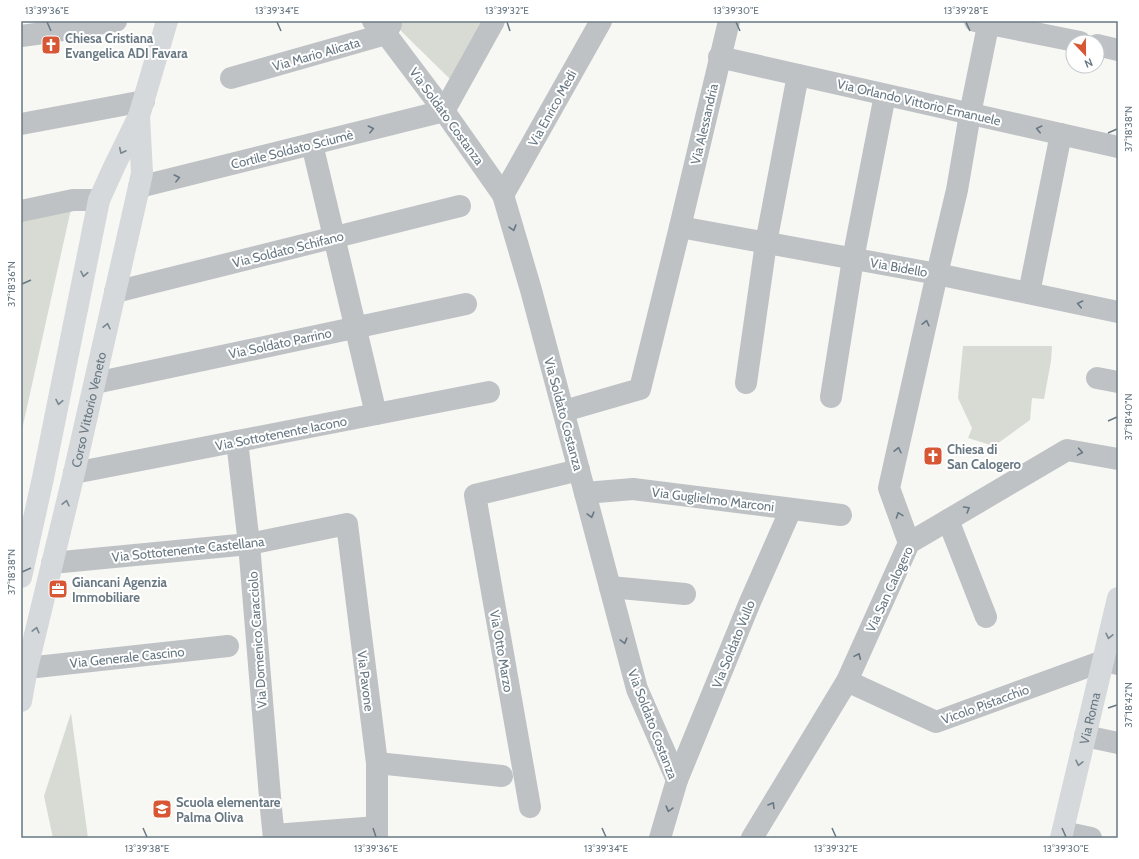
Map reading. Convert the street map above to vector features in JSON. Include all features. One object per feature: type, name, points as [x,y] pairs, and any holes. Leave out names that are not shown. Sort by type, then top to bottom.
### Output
[{"type":"main road","name":"Corso Vittorio Veneto","points":[[21,577],[43,478],[100,200],[142,108],[164,22]]},
{"type":"main road","name":"Corso Vittorio Veneto","points":[[21,701],[27,668],[140,187],[142,173],[142,108]]},
{"type":"main road","name":"Via Roma","points":[[1062,835],[1085,736],[1111,663],[1118,598]]},
{"type":"street","points":[[21,36],[52,27],[116,21]]},
{"type":"street","points":[[444,111],[494,21]]},
{"type":"street","name":"Via Enrico Medi","points":[[503,195],[601,21]]},
{"type":"street","name":"Via Alessandria","points":[[564,411],[640,388],[680,227],[728,21]]},
{"type":"street","points":[[909,543],[889,488],[957,190],[984,22],[1065,39]]},
{"type":"street","name":"Via Soldato Costanza","points":[[384,26],[503,195],[564,411],[636,689],[677,780],[660,838]]},
{"type":"street","name":"Via Mario Alicata","points":[[232,78],[384,26]]},
{"type":"street","points":[[1105,47],[1118,50]]},
{"type":"street","name":"Via Orlando Vittorio Emanuele","points":[[719,57],[1118,147]]},
{"type":"street","points":[[746,383],[766,243],[798,75]]},
{"type":"street","points":[[831,397],[853,259],[885,95]]},
{"type":"street","points":[[21,124],[142,108]]},
{"type":"street","name":"Cortile Soldato Sciumè","points":[[140,187],[444,111]]},
{"type":"street","points":[[1029,293],[1061,134]]},
{"type":"street","points":[[312,144],[376,414]]},
{"type":"street","points":[[21,211],[73,200],[100,200]]},
{"type":"street","name":"Via Soldato Schifano","points":[[115,292],[460,206]]},
{"type":"street","name":"Via Bidello","points":[[680,227],[937,274],[1118,312]]},
{"type":"street","name":"Via Soldato Parrino","points":[[94,383],[466,304]]},
{"type":"street","points":[[1097,378],[1118,382]]},
{"type":"street","name":"Via Sottotenente Iacono","points":[[74,473],[489,392]]},
{"type":"street","name":"Via Domenico Caracciolo","points":[[237,441],[249,544],[270,808],[274,837]]},
{"type":"street","name":"Via San Calogero","points":[[752,838],[847,681],[909,543],[1067,450],[1118,459]]},
{"type":"street","name":"Via Otto Marzo","points":[[530,807],[475,495],[579,470]]},
{"type":"street","name":"Via Guglielmo Marconi","points":[[585,493],[633,490],[841,515]]},
{"type":"street","name":"Via Soldato Vullo","points":[[677,780],[750,602],[791,509]]},
{"type":"street","points":[[948,520],[986,617]]},
{"type":"street","name":"Via Sottotenente Castellana","points":[[52,563],[249,544],[347,524]]},
{"type":"street","name":"Via Pavone","points":[[347,524],[377,763],[377,832]]},
{"type":"street","points":[[610,587],[685,594]]},
{"type":"street","name":"Via Generale Cascino","points":[[27,668],[228,646]]},
{"type":"street","name":"Vicolo Pistacchio","points":[[847,681],[936,722],[1111,663]]},
{"type":"street","points":[[1085,736],[1118,743]]},
{"type":"street","points":[[377,763],[502,776]]},
{"type":"street","points":[[274,837],[377,832]]},
{"type":"street","points":[[1062,835],[1091,838]]},
{"type":"shaded area","points":[[403,21],[483,21],[450,79],[399,29]]},
{"type":"shaded area","points":[[73,200],[21,434],[21,211]]},
{"type":"shaded area","points":[[963,346],[1052,346],[1051,361],[1044,399],[1032,398],[1030,420],[994,446],[968,438],[972,428],[958,398]]},
{"type":"shaded area","points":[[71,713],[88,838],[53,838],[44,796]]},
{"type":"place","name":"Chiesa Cristiana Evangelica ADI Favara","points":[[51,45]]},
{"type":"place","name":"Chiesa di San Calogero","points":[[933,456]]},
{"type":"place","name":"Giancani Agenzia Immobiliare","points":[[58,589]]},
{"type":"place","name":"Scuola elementare Palma Oliva","points":[[162,809]]}]
